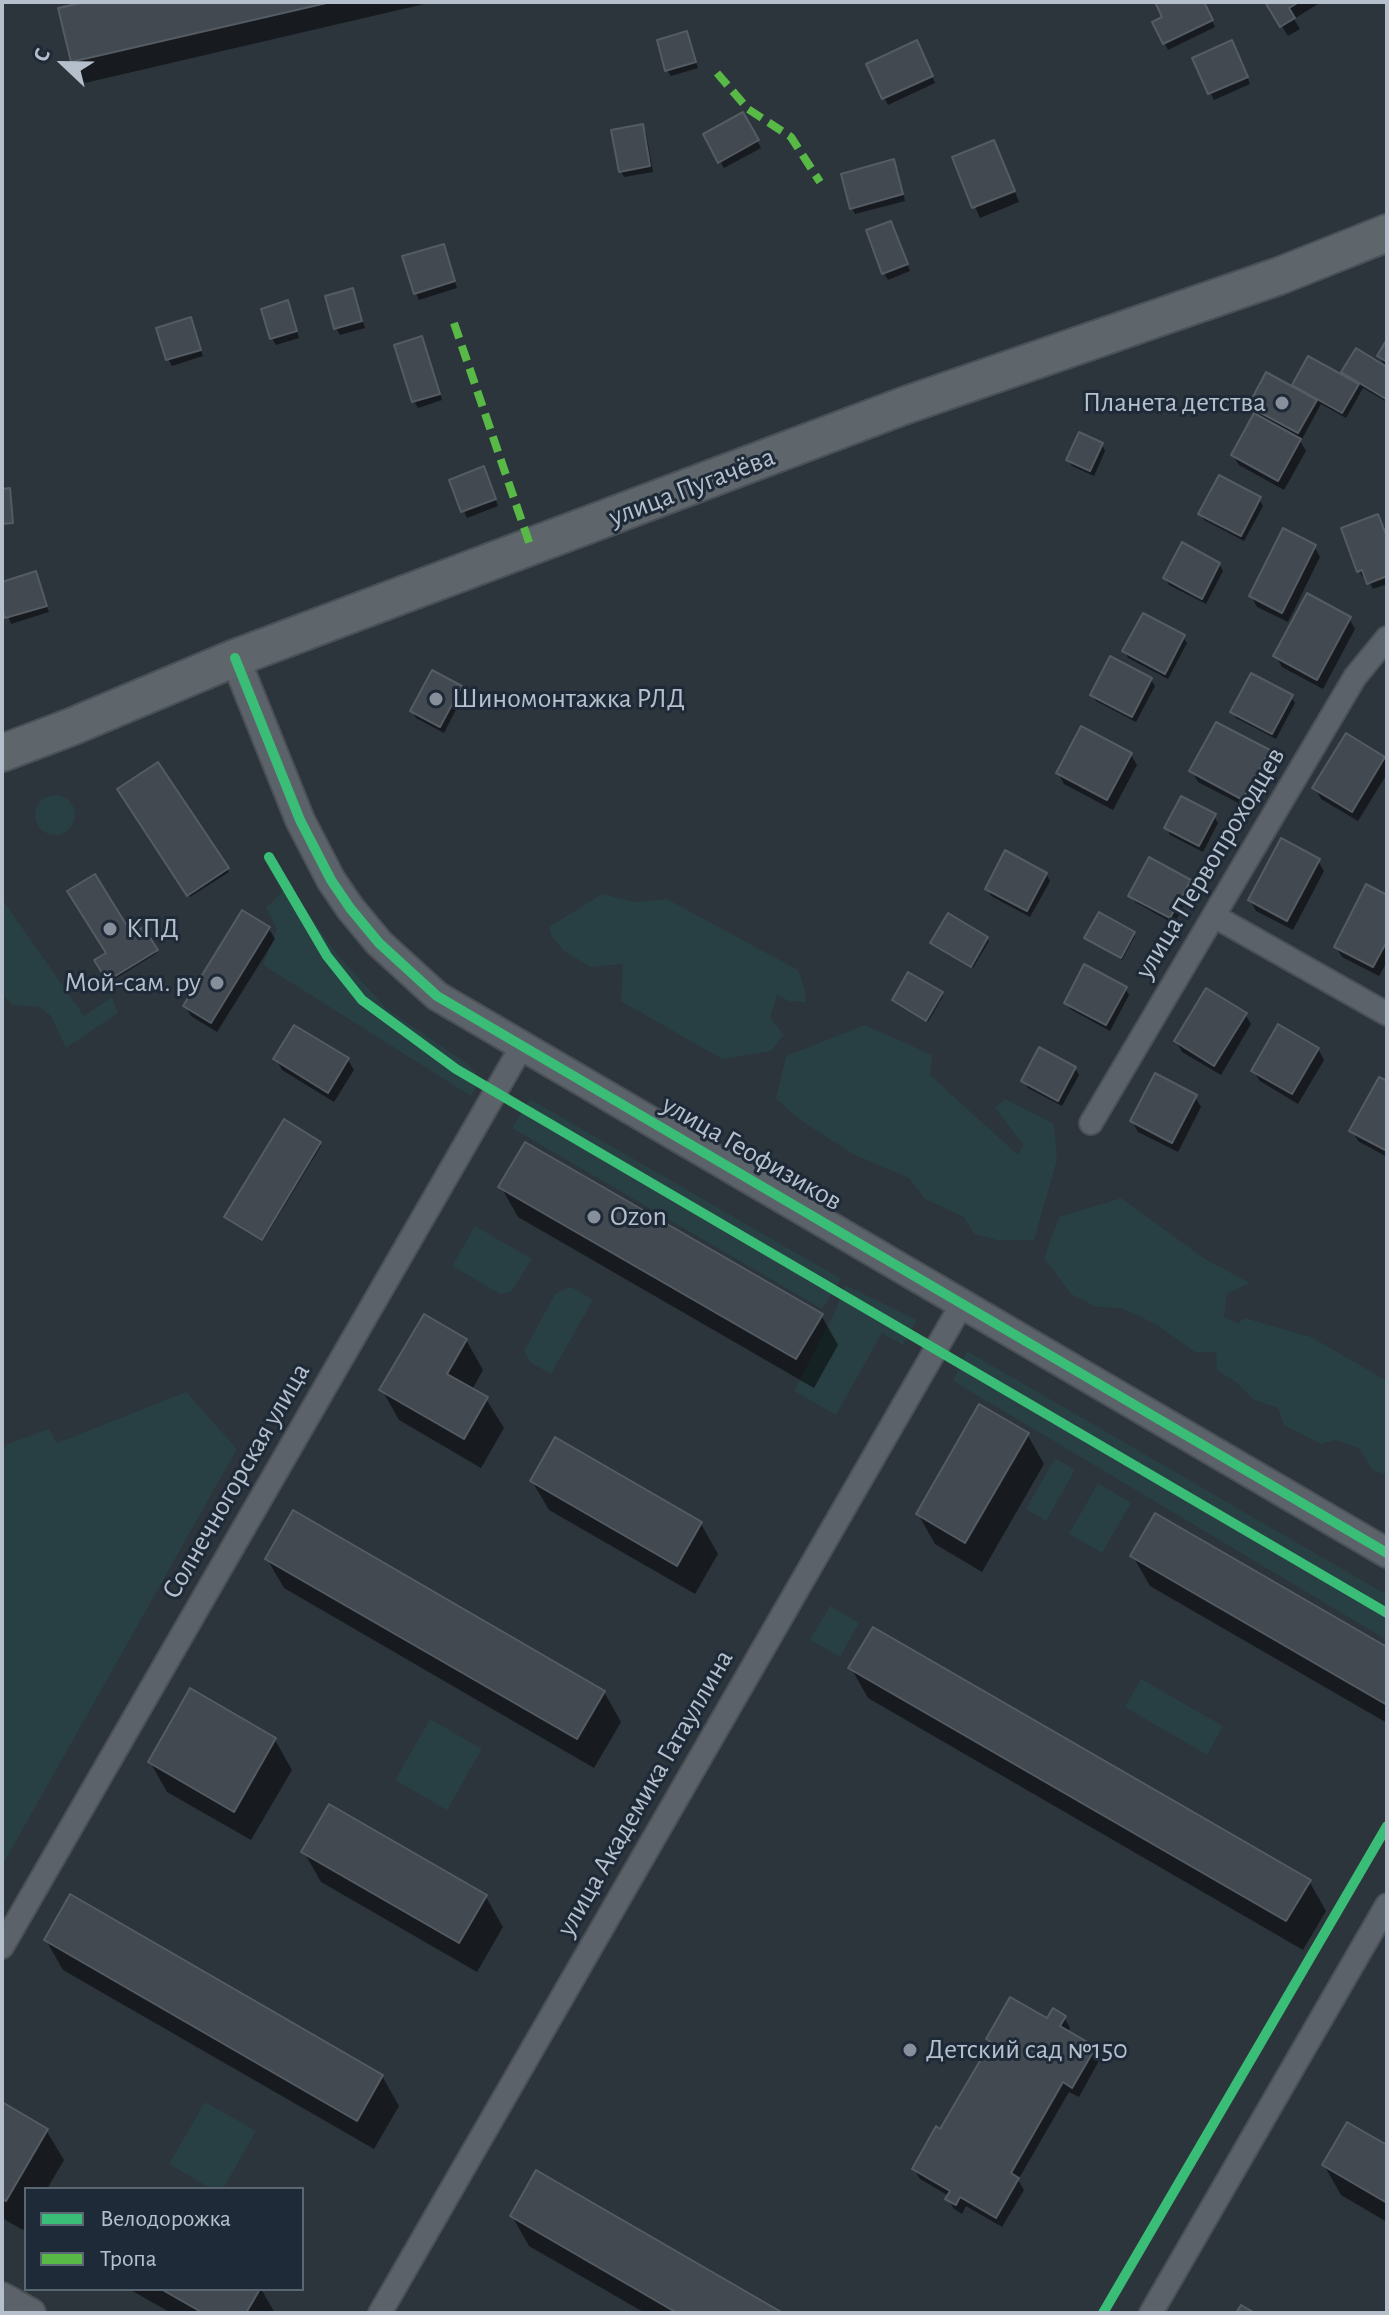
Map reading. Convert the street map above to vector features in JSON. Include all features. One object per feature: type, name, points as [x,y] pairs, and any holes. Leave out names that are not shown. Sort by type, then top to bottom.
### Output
[{"type":"main road","name":"улица Пугачёва","points":[[2,753],[235,658],[906,405],[1279,276],[1387,233]]},
{"type":"street","name":"улица Первопроходцев","points":[[1091,1123],[1355,677],[1387,638]]},
{"type":"street","name":"улица Геофизиков","points":[[235,658],[318,858],[350,908],[379,943],[437,996],[1387,1553]]},
{"type":"street","points":[[1214,916],[1387,1014]]},
{"type":"street","name":"Солнечногорская улица","points":[[2,1947],[522,1046]]},
{"type":"street","name":"улица Академика Гатауллина","points":[[380,2313],[962,1304]]},
{"type":"street","points":[[1151,2313],[1387,1905]]},
{"type":"street","points":[[2,2297],[31,2313]]},
{"type":"green space","points":[[55,795],[69,801],[75,815],[69,829],[55,835],[41,829],[35,815],[41,801]]},
{"type":"green space","points":[[291,883],[297,897],[335,952],[387,1009],[469,1065],[480,1080],[471,1096],[263,965],[277,929],[266,908]]},
{"type":"green space","points":[[602,894],[635,902],[667,899],[798,970],[806,1002],[789,1001],[777,995],[770,1018],[784,1035],[771,1051],[722,1059],[621,1001],[623,964],[591,967],[564,951],[552,937],[549,927]]},
{"type":"green space","points":[[2,899],[84,1016],[112,997],[118,1013],[66,1048],[51,1016],[39,1007],[13,1005],[3,996]]},
{"type":"green space","points":[[865,1025],[932,1055],[930,1075],[1018,1155],[1023,1144],[995,1108],[1005,1099],[1054,1124],[1057,1160],[1034,1240],[997,1240],[974,1234],[964,1217],[925,1199],[909,1178],[853,1154],[803,1122],[776,1099],[786,1056]]},
{"type":"green space","points":[[530,1099],[841,1279],[822,1309],[512,1128]]},
{"type":"green space","points":[[1121,1198],[1205,1259],[1250,1283],[1227,1294],[1224,1317],[1238,1323],[1245,1318],[1311,1337],[1387,1381],[1387,1475],[1372,1470],[1359,1448],[1335,1440],[1321,1444],[1284,1425],[1278,1408],[1254,1400],[1237,1383],[1217,1370],[1216,1352],[1195,1352],[1157,1325],[1122,1308],[1096,1307],[1071,1294],[1044,1258],[1059,1217]]},
{"type":"green space","points":[[475,1226],[532,1259],[511,1292],[500,1294],[452,1266]]},
{"type":"green space","points":[[845,1285],[917,1320],[903,1345],[882,1333],[836,1415],[794,1391],[834,1314]]},
{"type":"green space","points":[[573,1288],[593,1300],[551,1374],[530,1362],[524,1351],[555,1294]]},
{"type":"green space","points":[[967,1351],[1387,1595],[1387,1640],[953,1381]]},
{"type":"green space","points":[[186,1392],[237,1449],[2,1866],[2,1450],[7,1444],[49,1429],[57,1443]]},
{"type":"green space","points":[[1055,1458],[1075,1470],[1046,1521],[1026,1509]]},
{"type":"green space","points":[[1098,1483],[1131,1503],[1102,1553],[1069,1534]]},
{"type":"green space","points":[[830,1606],[859,1623],[840,1657],[810,1640]]},
{"type":"green space","points":[[1141,1679],[1223,1726],[1207,1755],[1125,1707]]},
{"type":"green space","points":[[430,1719],[482,1749],[447,1810],[395,1780]]},
{"type":"green space","points":[[205,2102],[256,2131],[224,2187],[209,2187],[169,2164]]},
{"type":"building","points":[[85,2],[331,2],[71,62],[58,8]]},
{"type":"building","points":[[1155,2],[1204,2],[1213,20],[1163,44],[1152,22],[1162,17]]},
{"type":"building","points":[[1265,2],[1299,2],[1289,8],[1295,18],[1280,27]]},
{"type":"building","points":[[687,31],[696,62],[665,71],[657,40]]},
{"type":"building","points":[[917,40],[933,76],[882,99],[866,64]]},
{"type":"building","points":[[1232,40],[1248,77],[1208,94],[1192,58]]},
{"type":"building","points":[[743,112],[759,140],[718,163],[703,134]]},
{"type":"building","points":[[643,124],[650,166],[619,172],[611,130]]},
{"type":"building","points":[[994,140],[1015,191],[972,208],[952,157]]},
{"type":"building","points":[[894,159],[903,194],[850,209],[841,174]]},
{"type":"building","points":[[891,221],[908,264],[882,274],[866,230]]},
{"type":"building","points":[[444,244],[455,281],[414,294],[402,256]]},
{"type":"building","points":[[353,288],[362,321],[334,329],[325,296]]},
{"type":"building","points":[[288,300],[297,331],[270,339],[261,309]]},
{"type":"building","points":[[191,317],[201,350],[166,360],[156,328]]},
{"type":"building","points":[[422,336],[440,394],[412,402],[394,345]]},
{"type":"building","points":[[1387,339],[1387,362],[1377,356]]},
{"type":"building","points":[[1356,348],[1387,367],[1386,399],[1341,372]]},
{"type":"building","points":[[1308,356],[1359,384],[1342,413],[1292,385]]},
{"type":"building","name":"Планета детства","points":[[1266,372],[1317,400],[1298,433],[1248,406]]},
{"type":"building","points":[[1254,413],[1301,439],[1278,481],[1231,455]]},
{"type":"building","points":[[1079,432],[1103,443],[1090,471],[1066,460]]},
{"type":"building","points":[[484,466],[496,499],[461,512],[449,480]]},
{"type":"building","points":[[1219,475],[1261,497],[1241,536],[1198,514]]},
{"type":"building","points":[[10,488],[13,523],[2,524],[2,489]]},
{"type":"building","points":[[1378,514],[1387,537],[1387,576],[1367,584],[1362,570],[1357,572],[1341,528]]},
{"type":"building","points":[[1283,528],[1316,545],[1282,613],[1249,596]]},
{"type":"building","points":[[1182,542],[1220,563],[1202,599],[1163,578]]},
{"type":"building","points":[[36,571],[47,606],[5,618],[2,582]]},
{"type":"building","points":[[1307,593],[1351,617],[1317,680],[1273,656]]},
{"type":"building","points":[[1143,613],[1185,635],[1165,674],[1122,651]]},
{"type":"building","points":[[1110,656],[1152,678],[1132,717],[1090,695]]},
{"type":"building","name":"Шиномонтажка РЛД","points":[[432,670],[462,686],[440,727],[410,711]]},
{"type":"building","points":[[1251,673],[1293,695],[1272,734],[1230,712]]},
{"type":"building","points":[[1216,722],[1270,750],[1243,800],[1189,771]]},
{"type":"building","points":[[1081,726],[1132,753],[1107,800],[1056,773]]},
{"type":"building","points":[[1346,733],[1385,757],[1352,812],[1312,788]]},
{"type":"building","points":[[158,762],[229,868],[187,896],[117,789]]},
{"type":"building","points":[[1181,796],[1216,814],[1199,846],[1164,828]]},
{"type":"building","points":[[1281,838],[1320,859],[1287,921],[1248,900]]},
{"type":"building","points":[[1005,850],[1047,873],[1027,911],[985,889]]},
{"type":"building","points":[[1149,857],[1191,880],[1170,918],[1128,896]]},
{"type":"building","points":[[95,874],[132,934],[143,927],[158,950],[107,981],[94,960],[106,953],[67,891]]},
{"type":"building","points":[[1366,884],[1387,895],[1387,941],[1373,967],[1334,947]]},
{"type":"building","name":"Мой-сам. ру","points":[[242,910],[270,927],[211,1023],[183,1006]]},
{"type":"building","points":[[1099,912],[1135,932],[1121,958],[1084,938]]},
{"type":"building","points":[[948,913],[988,937],[971,967],[930,943]]},
{"type":"building","points":[[1084,964],[1127,987],[1106,1025],[1064,1003]]},
{"type":"building","points":[[908,972],[943,992],[926,1021],[892,1000]]},
{"type":"building","points":[[1206,988],[1247,1013],[1214,1066],[1174,1041]]},
{"type":"building","points":[[1278,1024],[1319,1048],[1292,1094],[1251,1071]]},
{"type":"building","points":[[294,1025],[349,1058],[328,1093],[273,1059]]},
{"type":"building","points":[[1039,1047],[1076,1067],[1058,1101],[1021,1081]]},
{"type":"building","points":[[1155,1073],[1197,1095],[1172,1143],[1130,1121]]},
{"type":"building","points":[[1379,1077],[1387,1081],[1387,1151],[1349,1131]]},
{"type":"building","points":[[284,1119],[321,1142],[262,1240],[224,1217]]},
{"type":"building","points":[[525,1142],[823,1314],[796,1359],[498,1187]]},
{"type":"building","points":[[424,1314],[467,1339],[447,1374],[488,1397],[464,1439],[379,1390]]},
{"type":"building","points":[[979,1404],[1029,1433],[965,1543],[916,1514]]},
{"type":"building","points":[[555,1437],[702,1522],[677,1566],[530,1481]]},
{"type":"building","points":[[293,1510],[605,1691],[577,1739],[265,1559]]},
{"type":"building","points":[[1155,1513],[1387,1647],[1387,1705],[1130,1556]]},
{"type":"building","points":[[873,1627],[1311,1880],[1286,1921],[848,1668]]},
{"type":"building","points":[[190,1688],[276,1738],[234,1812],[148,1762]]},
{"type":"building","points":[[329,1804],[487,1895],[459,1943],[301,1852]]},
{"type":"building","points":[[70,1894],[383,2075],[357,2121],[44,1940]]},
{"type":"building","points":[[1010,1997],[1047,2018],[1053,2008],[1066,2016],[1060,2026],[1096,2047],[1072,2088],[1063,2082],[1011,2173],[1019,2178],[996,2218],[960,2197],[956,2205],[945,2199],[950,2191],[912,2169],[936,2126],[940,2129],[991,2042],[986,2039]]},
{"type":"building","points":[[2,2102],[48,2129],[6,2201],[2,2199]]},
{"type":"building","points":[[1347,2122],[1387,2145],[1387,2203],[1322,2165]]},
{"type":"building","points":[[536,2170],[783,2313],[677,2313],[510,2216]]},
{"type":"building","points":[[164,2291],[259,2291],[246,2313],[203,2313]]},
{"type":"building","points":[[1241,2305],[1255,2313],[1236,2313]]},
{"type":"marked path","points":[[717,73],[748,109],[791,137],[820,182]]},
{"type":"marked path","points":[[454,323],[531,548]]},
{"type":"cycle path","points":[[235,658],[300,820],[331,880],[379,943],[437,996],[1387,1553]]},
{"type":"cycle path","points":[[269,857],[327,956],[362,1000],[456,1069],[1387,1613]]},
{"type":"cycle path","points":[[1103,2313],[1387,1826]]},
{"type":"place","name":"Планета детства","points":[[1282,403]]},
{"type":"place","name":"Шиномонтажка РЛД","points":[[436,699]]},
{"type":"place","name":"КПД","points":[[110,929]]},
{"type":"place","name":"Мой-сам. ру","points":[[217,983]]},
{"type":"place","name":"Ozon","points":[[594,1217]]},
{"type":"place","name":"Детский сад №150","points":[[910,2050]]}]
